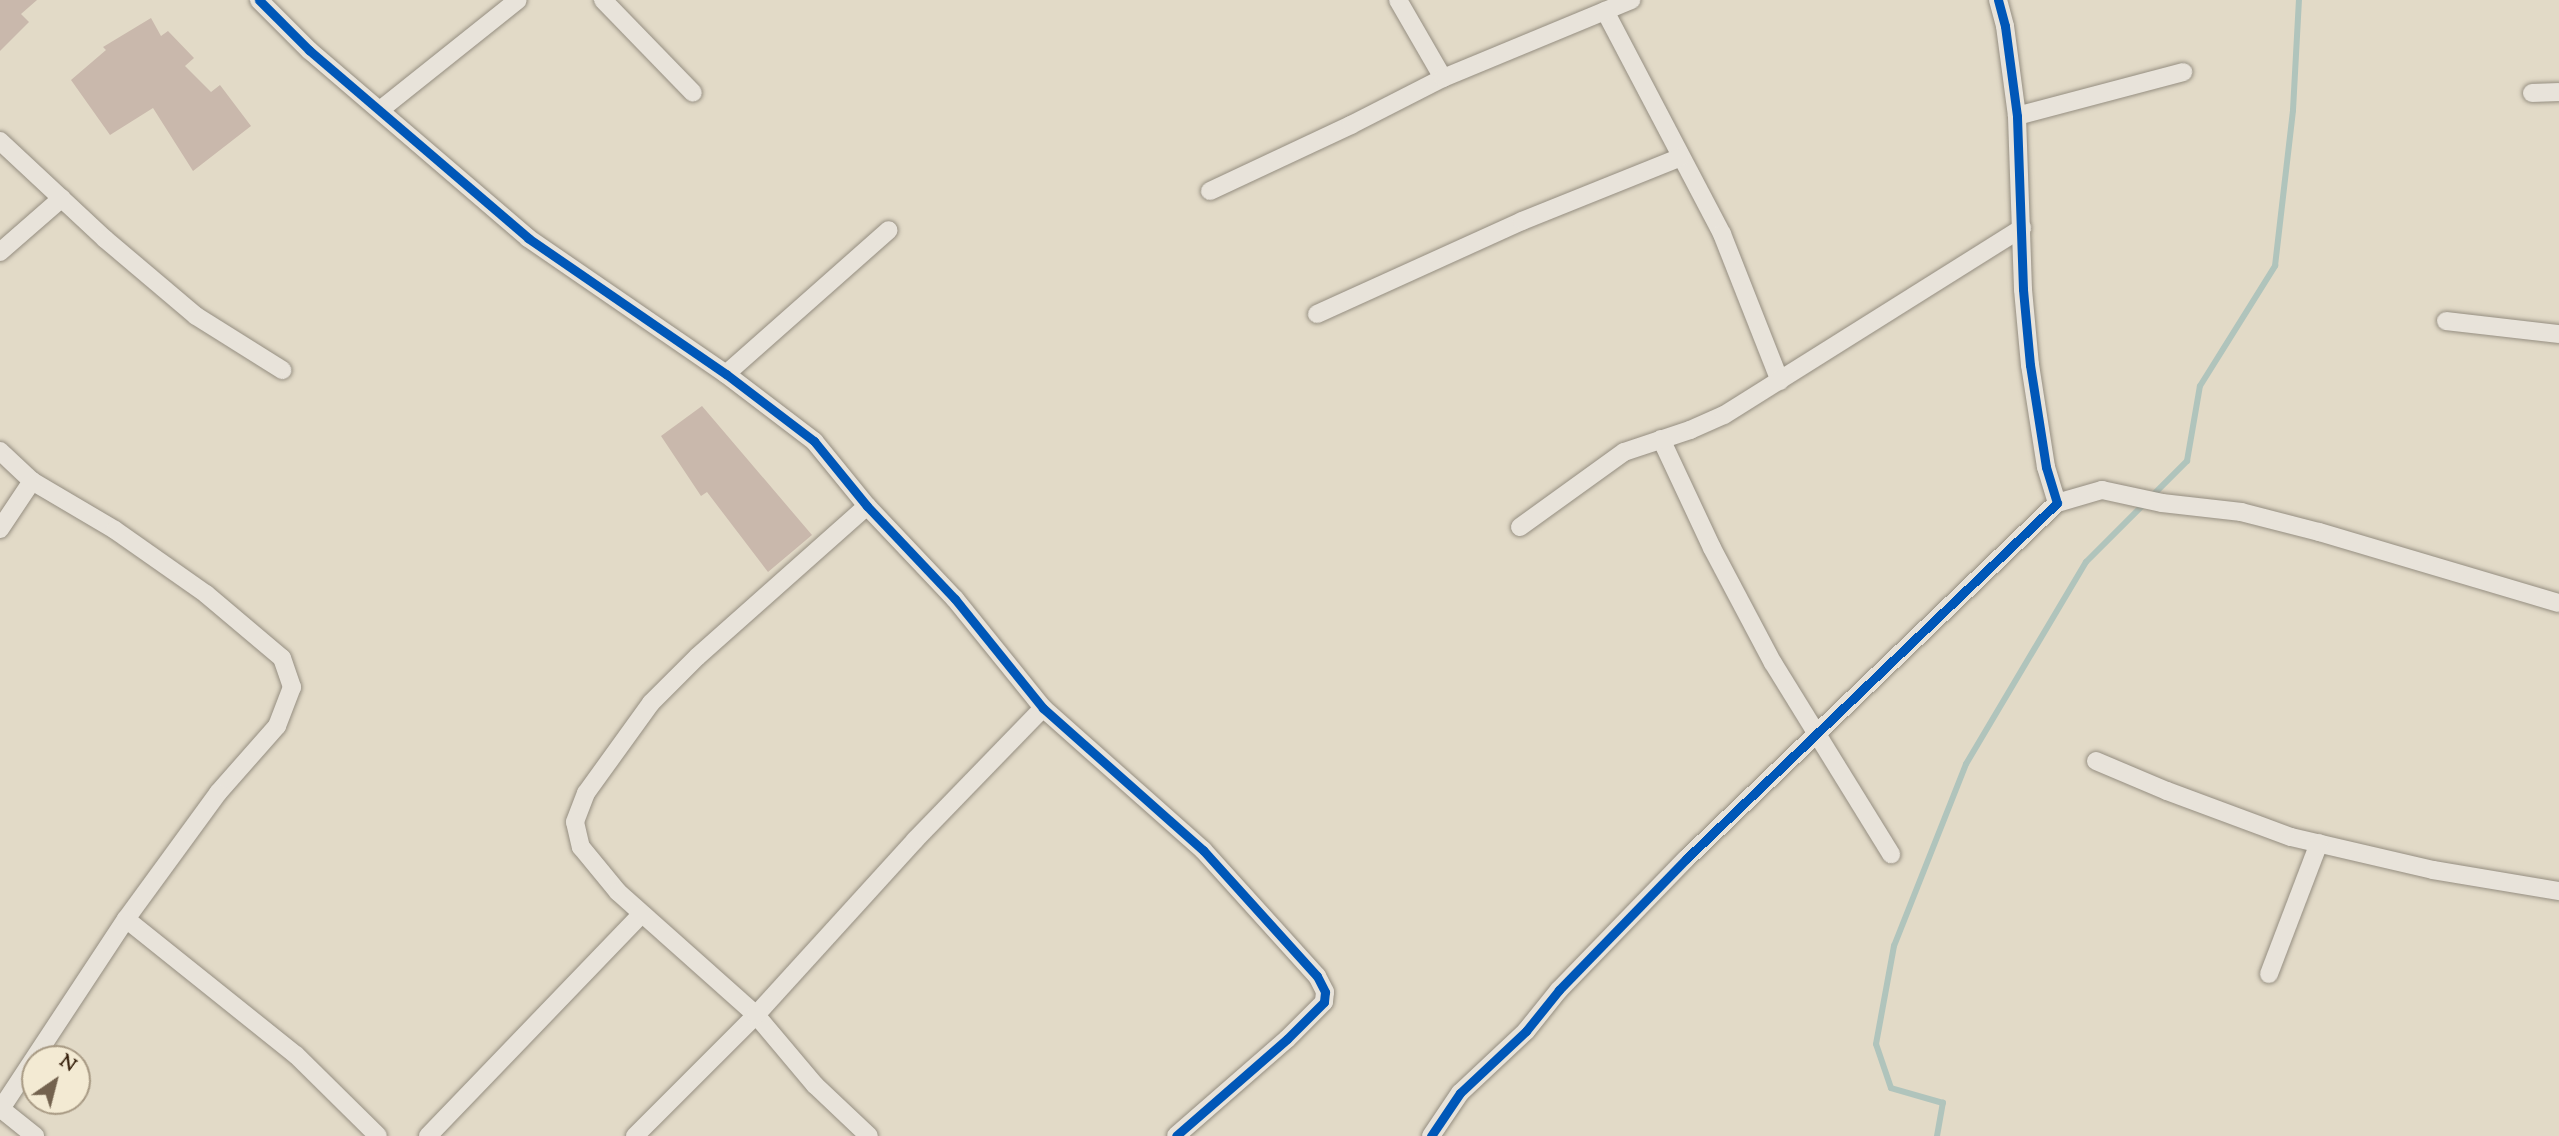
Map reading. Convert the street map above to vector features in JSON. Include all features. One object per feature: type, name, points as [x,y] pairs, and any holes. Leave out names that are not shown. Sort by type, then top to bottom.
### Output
[{"type":"street","points":[[260,0],[309,50],[528,238],[726,374],[814,441],[867,506],[955,599],[1044,708],[1203,850],[1317,976],[1325,992],[1324,1002],[1287,1040],[1176,1136]]},
{"type":"street","points":[[380,110],[518,0]]},
{"type":"street","points":[[603,0],[693,93]]},
{"type":"street","points":[[1398,0],[1443,78]]},
{"type":"street","points":[[1210,191],[1351,125],[1443,78],[1631,0]]},
{"type":"street","points":[[1998,0],[2005,26],[2017,117],[2022,289],[2030,365],[2046,467],[2057,503]]},
{"type":"street","points":[[1605,11],[1722,234],[1780,381]]},
{"type":"street","points":[[2017,117],[2183,72]]},
{"type":"street","points":[[2532,93],[2559,92]]},
{"type":"street","points":[[0,141],[196,316],[282,369]]},
{"type":"street","points":[[1317,314],[1522,221],[1681,157]]},
{"type":"street","points":[[0,252],[62,198]]},
{"type":"street","points":[[1520,527],[1624,452],[1724,415],[2022,228]]},
{"type":"street","points":[[726,374],[889,230]]},
{"type":"street","points":[[2446,321],[2559,334]]},
{"type":"street","points":[[1661,439],[1679,482],[1738,599],[1817,735],[1891,854]]},
{"type":"street","points":[[0,451],[32,481],[115,530],[206,594],[282,657],[292,687],[277,726],[218,793],[126,919],[0,1109],[35,1136]]},
{"type":"street","points":[[0,529],[32,481]]},
{"type":"street","points":[[1431,1136],[1460,1093],[1526,1031],[1559,990],[1686,859],[2057,503],[2102,490],[2162,503],[2241,512],[2319,531],[2559,603]]},
{"type":"street","points":[[867,506],[679,675],[652,703],[586,793],[575,822],[581,847],[618,892],[755,1015],[815,1085],[869,1136]]},
{"type":"street","points":[[635,1136],[755,1015],[915,840],[1044,708]]},
{"type":"street","points":[[2096,761],[2262,828],[2433,870],[2559,891]]},
{"type":"street","points":[[2269,974],[2319,843]]},
{"type":"street","points":[[428,1136],[642,914]]},
{"type":"street","points":[[126,919],[296,1055],[378,1136]]},
{"type":"building","points":[[0,0],[37,0],[21,14],[29,22],[0,51]]},
{"type":"building","points":[[151,18],[161,36],[168,31],[194,58],[185,66],[211,92],[220,85],[251,126],[193,171],[153,108],[110,135],[71,80],[106,50],[103,47]]},
{"type":"building","points":[[702,406],[812,535],[768,572],[707,492],[701,496],[661,436]]},
{"type":"waterway","points":[[1937,1136],[1943,1103],[1891,1088],[1876,1044],[1894,946],[1966,764],[2086,562],[2187,461],[2200,386],[2275,266],[2293,110],[2299,0]]},
{"type":"cycle path","points":[[259,0],[309,50],[528,238],[726,374],[814,441],[867,506],[955,599],[1043,708],[1203,850],[1317,976],[1325,992],[1324,1002],[1287,1039],[1176,1136]]},
{"type":"cycle path","points":[[1431,1136],[1460,1093],[1526,1031],[1559,990],[1686,859],[2057,503],[2046,467],[2030,365],[2023,289],[2017,116],[2005,26],[1998,0]]}]
